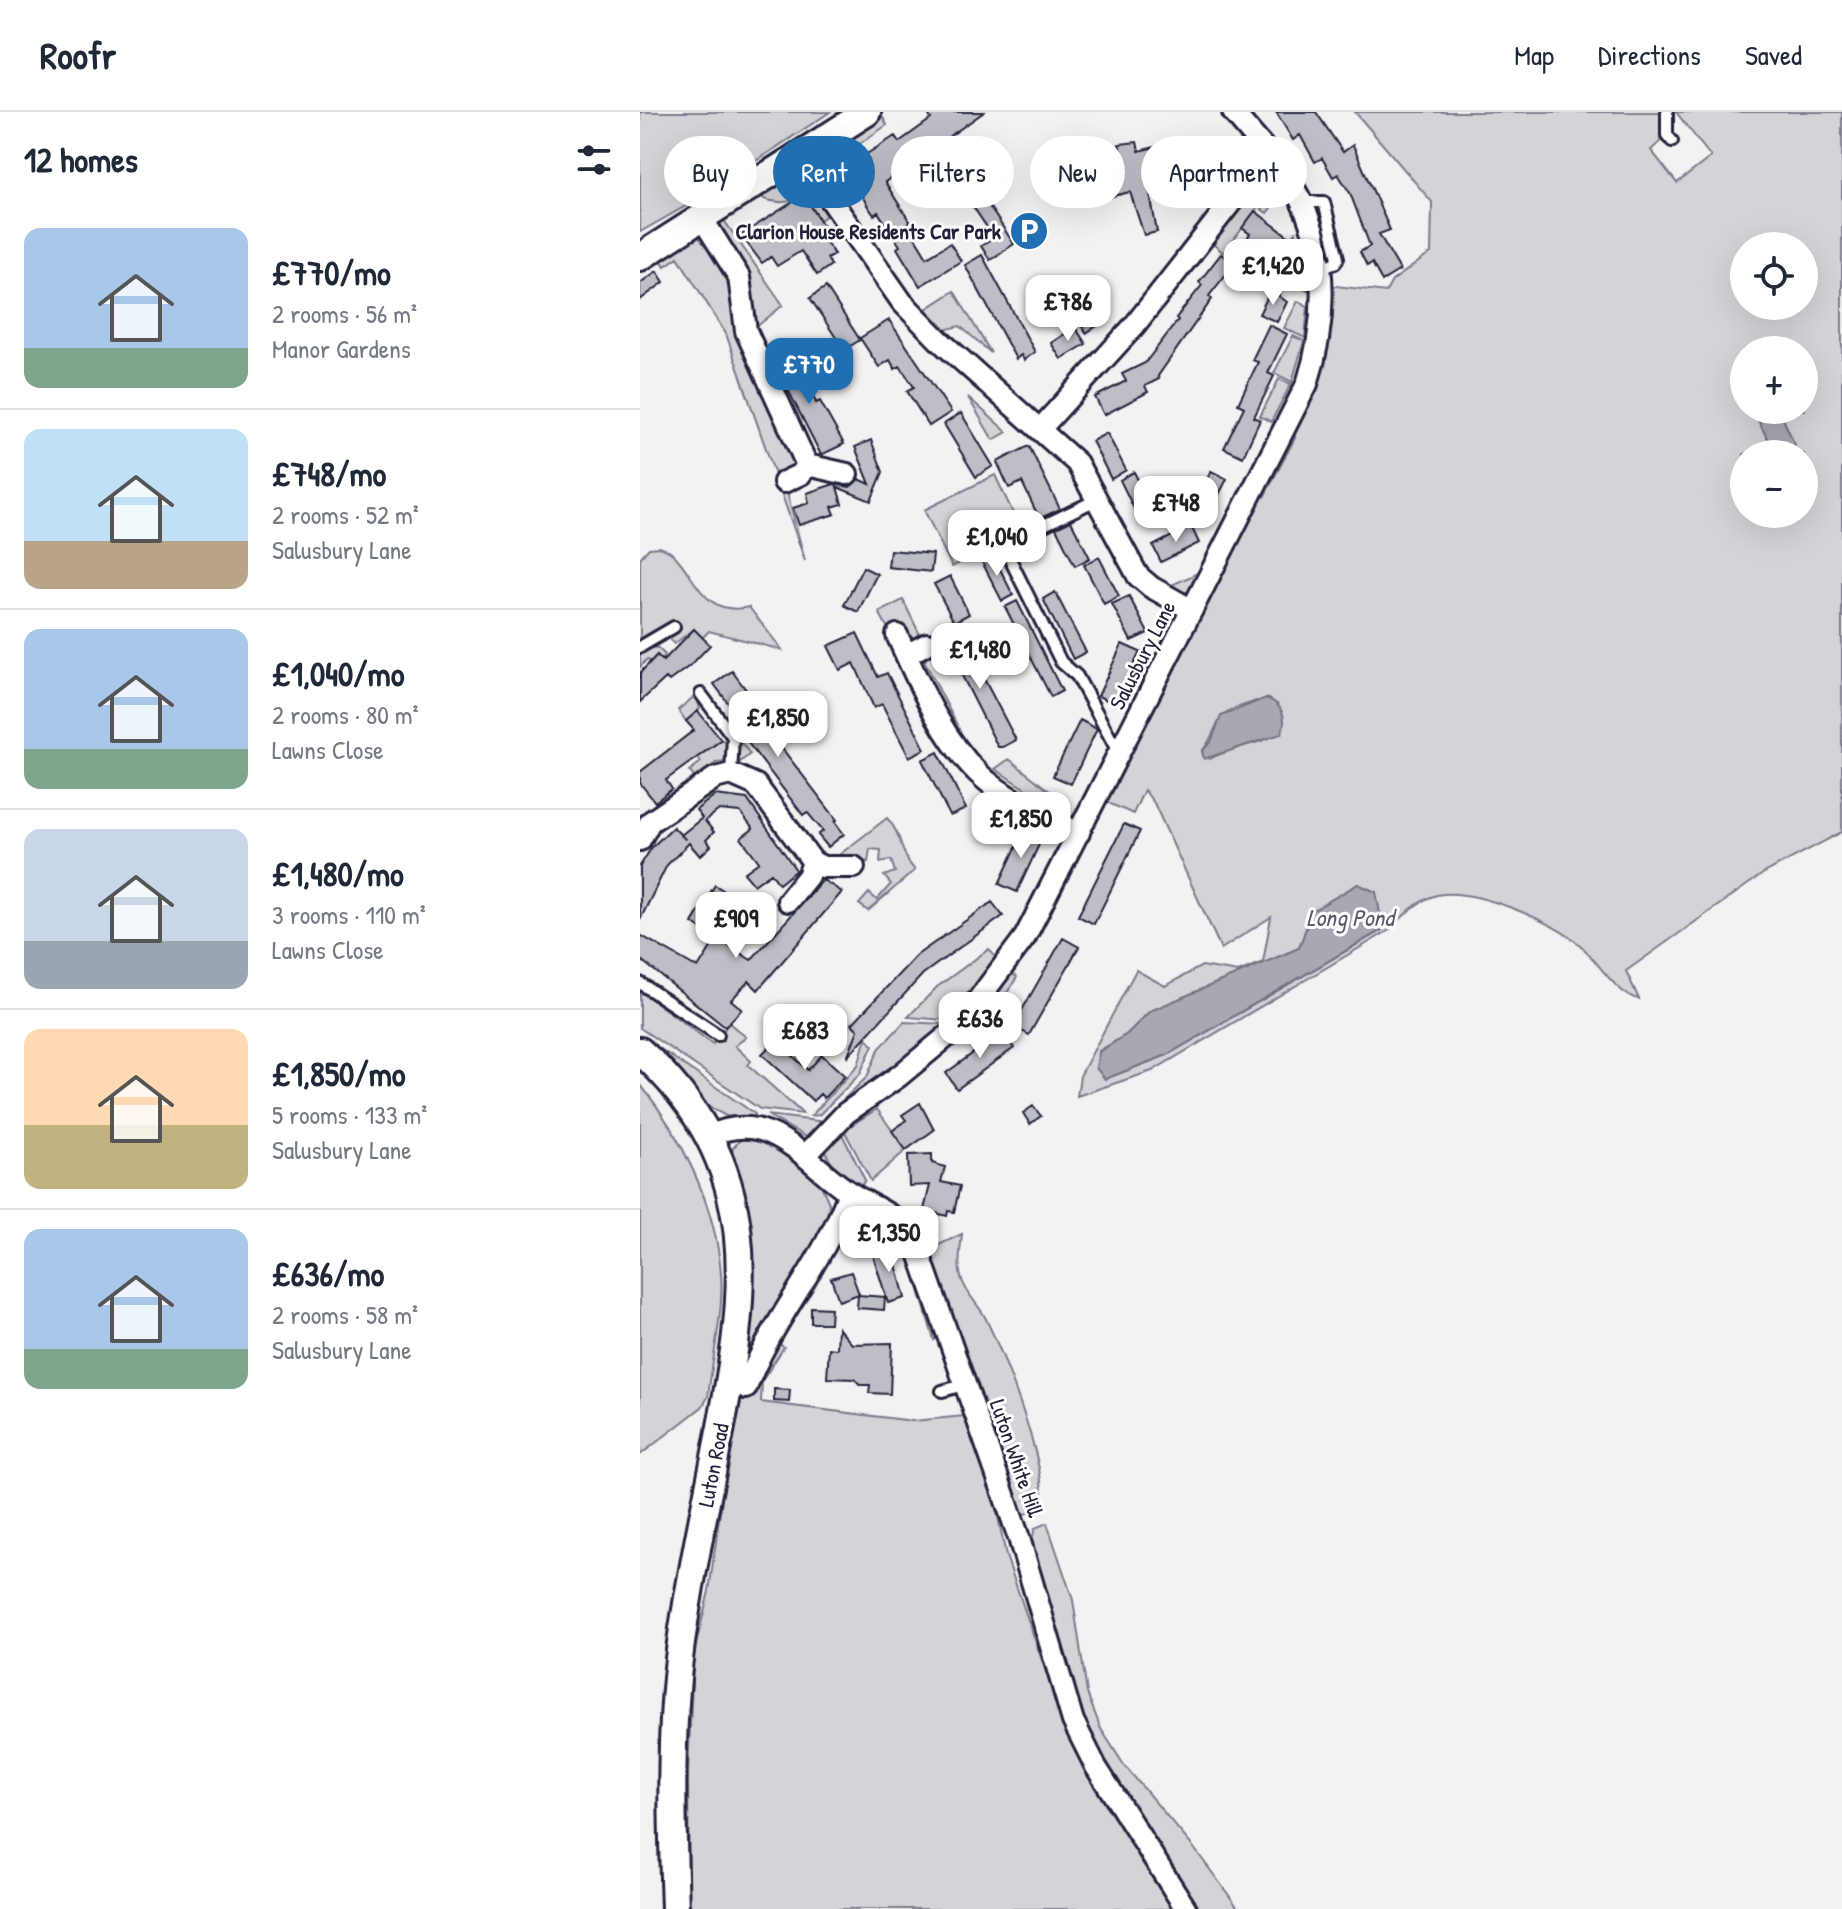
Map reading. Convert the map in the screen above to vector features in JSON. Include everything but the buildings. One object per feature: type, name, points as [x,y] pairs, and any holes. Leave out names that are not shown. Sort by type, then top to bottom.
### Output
[{"type":"street","points":[[832,136],[867,112]]},
{"type":"street","name":"Salusbury Lane","points":[[1233,112],[1253,136]]},
{"type":"street","points":[[640,257],[773,174]]},
{"type":"street","points":[[837,208],[902,302],[939,340],[1077,463],[1138,576],[1192,610]]},
{"type":"street","points":[[1041,428],[1134,326],[1226,208]]},
{"type":"street","name":"Salusbury Lane","points":[[806,1155],[846,1113],[899,1076],[962,1022],[1025,937],[1307,384],[1318,343],[1320,267],[1304,208]]},
{"type":"street","points":[[702,218],[739,277],[746,331],[807,465]]},
{"type":"street","points":[[807,465],[847,474]]},
{"type":"street","points":[[784,482],[801,474],[807,465]]},
{"type":"street","points":[[897,635],[948,735],[968,763],[1004,793],[1079,833]]},
{"type":"street","points":[[906,655],[927,644]]},
{"type":"street","points":[[643,824],[715,778],[731,774],[756,785],[813,862],[823,867],[854,867]]},
{"type":"street","points":[[788,901],[808,876],[813,862]]},
{"type":"street","name":"Luton Road","points":[[640,1051],[674,1084],[709,1136],[731,1193],[743,1273],[738,1331],[680,1648],[673,1783],[675,1909]]},
{"type":"street","name":"Luton White Hill","points":[[709,1136],[729,1129],[755,1127],[771,1133],[806,1155],[849,1192],[900,1220],[912,1233],[1019,1538],[1073,1721],[1129,1823],[1186,1909]]},
{"type":"street","points":[[746,1388],[758,1354],[837,1225],[849,1192]]},
{"type":"lane","points":[[1667,112],[1667,135],[1672,141]]},
{"type":"lane","points":[[1098,499],[1003,545],[1061,662],[1077,676],[1119,754]]},
{"type":"lane","points":[[640,647],[674,627]]},
{"type":"lane","points":[[701,694],[733,737],[731,774]]},
{"type":"lane","points":[[640,983],[718,1035]]},
{"type":"lane","points":[[942,1391],[967,1384]]},
{"type":"shaded area","points":[[640,112],[830,112],[794,136],[773,136],[773,150],[757,160],[757,136],[664,136],[664,208],[682,208],[640,232]]},
{"type":"shaded area","points":[[1355,112],[1661,112],[1660,142],[1651,150],[1677,183],[1711,157],[1676,112],[1842,112],[1842,832],[1764,873],[1626,971],[1639,999],[1622,991],[1580,945],[1551,926],[1491,901],[1471,896],[1437,895],[1417,905],[1388,931],[1152,1071],[1077,1096],[1080,1076],[1136,970],[1165,986],[1202,966],[1238,972],[1263,962],[1271,917],[1221,949],[1154,803],[1144,790],[1133,814],[1104,801],[1255,500],[1264,497],[1295,438],[1295,423],[1328,285],[1386,292],[1392,281],[1431,253],[1432,202]],"holes":[[[1256,701],[1283,714],[1283,729],[1268,738],[1210,759],[1202,751],[1222,717],[1229,711]],[[1358,884],[1382,930],[1167,1055],[1105,1079],[1099,1051],[1127,1034],[1150,1011],[1299,948],[1313,911]]]},
{"type":"shaded area","points":[[877,114],[881,114],[887,125],[871,136],[848,136]]},
{"type":"shaded area","points":[[773,183],[773,202],[764,199],[758,190]]},
{"type":"shaded area","points":[[812,208],[822,208],[827,215],[820,220]]},
{"type":"shaded area","points":[[1240,208],[1257,208],[1224,253],[1213,244]]},
{"type":"shaded area","points":[[721,216],[783,305],[755,328],[765,366],[712,222]]},
{"type":"shaded area","points":[[700,229],[732,274],[798,461],[786,488],[805,561],[726,334],[678,257],[665,266],[658,255]]},
{"type":"shaded area","points":[[1296,232],[1308,290],[1277,275],[1276,258]]},
{"type":"shaded area","points":[[954,291],[991,353],[960,326],[944,330],[923,311]]},
{"type":"shaded area","points":[[1298,301],[1308,306],[1305,338],[1284,328]]},
{"type":"shaded area","points":[[1293,336],[1304,341],[1292,382],[1274,373]]},
{"type":"shaded area","points":[[1279,379],[1291,384],[1271,422],[1260,416]]},
{"type":"shaded area","points":[[968,397],[1007,432],[993,440]]},
{"type":"shaded area","points":[[1274,428],[1193,591],[1180,593],[1165,588],[1200,572]]},
{"type":"shaded area","points":[[995,475],[1022,532],[952,567],[924,510]]},
{"type":"shaded area","points":[[659,547],[671,552],[705,596],[716,604],[730,608],[749,607],[782,650],[709,631],[702,638],[694,629],[674,644],[670,640],[676,630],[671,623],[640,641],[640,558],[649,548]]},
{"type":"shaded area","points":[[903,600],[923,641],[909,642],[892,636],[879,612]]},
{"type":"shaded area","points":[[650,647],[658,648],[665,655],[662,660],[657,655],[650,662],[647,659],[640,667],[640,652]]},
{"type":"shaded area","points":[[927,654],[925,662],[959,729],[953,731],[920,666]]},
{"type":"shaded area","points":[[696,695],[700,709],[686,721],[678,710]]},
{"type":"shaded area","points":[[744,724],[753,732],[741,742],[750,754],[739,763],[738,737]]},
{"type":"shaded area","points":[[721,740],[727,741],[726,761],[716,763],[695,778],[689,771],[701,762],[698,757]]},
{"type":"shaded area","points":[[1009,759],[1067,805],[1056,809],[995,769]]},
{"type":"shaded area","points":[[887,818],[915,870],[868,911],[859,904],[869,893],[877,900],[891,884],[884,876],[895,872],[891,860],[880,862],[881,850],[870,849],[868,862],[831,861]]},
{"type":"shaded area","points":[[989,949],[1000,963],[945,1020],[908,1017],[937,987]]},
{"type":"shaded area","points":[[1010,973],[1017,977],[992,1017],[975,1032],[971,1021]]},
{"type":"shaded area","points":[[640,991],[713,1044],[729,1023],[746,1037],[735,1046],[751,1061],[748,1065],[803,1114],[760,1109],[640,1028]]},
{"type":"shaded area","points":[[904,1022],[944,1024],[945,1028],[832,1117],[826,1116],[867,1077],[879,1049]]},
{"type":"shaded area","points":[[866,1038],[873,1045],[860,1074],[819,1115],[811,1116],[858,1065]]},
{"type":"shaded area","points":[[652,1043],[755,1114],[755,1117],[726,1116],[707,1106],[649,1045]]},
{"type":"shaded area","points":[[640,1084],[683,1149],[704,1198],[718,1248],[721,1288],[708,1397],[702,1407],[640,1455]]},
{"type":"shaded area","points":[[877,1109],[906,1150],[871,1181],[844,1130]]},
{"type":"shaded area","points":[[767,1115],[826,1122],[808,1138]]},
{"type":"shaded area","points":[[838,1126],[865,1180],[862,1185],[839,1170],[827,1155],[825,1148]]},
{"type":"shaded area","points":[[752,1137],[761,1139],[818,1178],[829,1203],[824,1231],[759,1337],[747,1363],[774,1341],[784,1347],[762,1381],[761,1402],[913,1421],[964,1416],[994,1497],[1006,1556],[1064,1724],[1088,1774],[1174,1909],[689,1909],[688,1773],[693,1657],[709,1591],[753,1276],[751,1238],[730,1161],[733,1148],[740,1140]]},
{"type":"shaded area","points":[[868,1213],[901,1228],[941,1335],[934,1340],[905,1242],[889,1226],[857,1237],[852,1231],[853,1217]]},
{"type":"shaded area","points":[[962,1234],[961,1277],[986,1319],[1003,1357],[1036,1455],[1042,1495],[1036,1509],[1026,1514],[1022,1514],[1008,1492],[926,1251]]},
{"type":"shaded area","points":[[1047,1523],[1073,1600],[1087,1693],[1101,1729],[1124,1765],[1194,1848],[1239,1909],[1194,1909],[1135,1818],[1080,1718],[1031,1544],[1035,1528]]},
{"type":"water","points":[[1760,424],[1785,424],[1793,440],[1768,440]]},
{"type":"water","points":[[1266,698],[1272,700],[1282,712],[1284,723],[1281,734],[1204,759],[1202,751],[1211,742],[1221,716]]},
{"type":"water","name":"Long Pond","points":[[1358,884],[1376,892],[1383,929],[1167,1055],[1105,1079],[1096,1068],[1099,1052],[1127,1034],[1150,1011],[1299,948],[1312,911]]},
{"type":"place","name":"Clarion House Residents Car Park","points":[[1029,231]]}]
